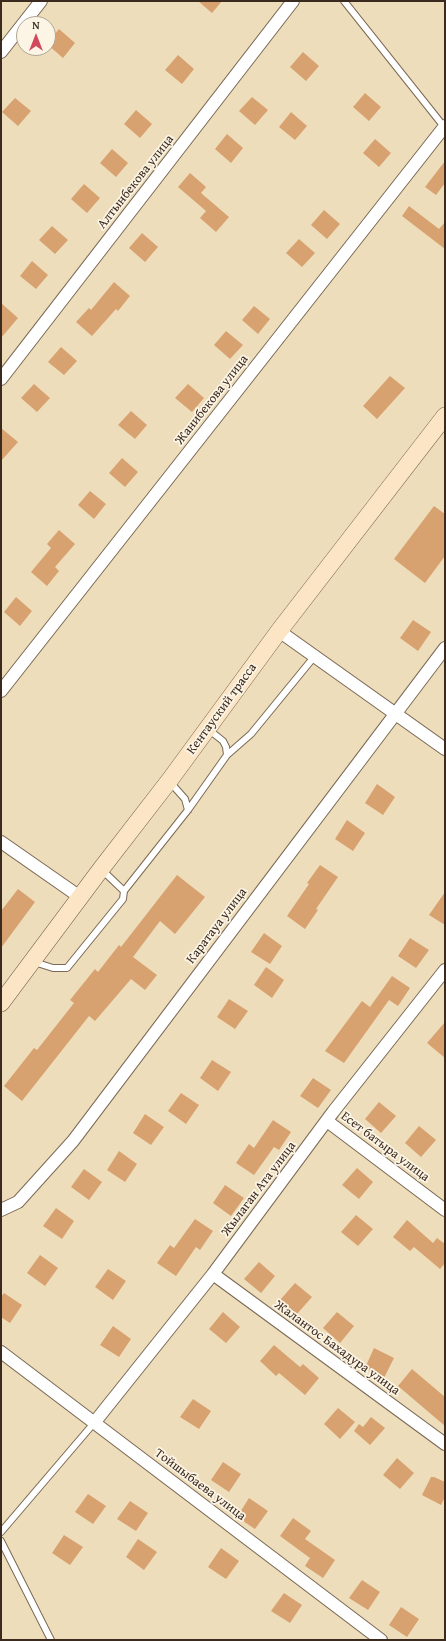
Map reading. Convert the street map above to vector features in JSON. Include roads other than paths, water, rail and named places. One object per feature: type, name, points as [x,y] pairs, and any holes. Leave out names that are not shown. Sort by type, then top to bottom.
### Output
[{"type":"main road","name":"Кентауский трасса","points":[[1,1003],[280,631],[445,416]]},
{"type":"street","points":[[1,52],[41,1]]},
{"type":"street","name":"Алтынбекова улица","points":[[1,379],[293,1]]},
{"type":"street","name":"Жанибекова улица","points":[[1,691],[445,127]]},
{"type":"street","points":[[280,631],[314,657],[445,749]]},
{"type":"street","name":"Каратауа улица","points":[[1,1210],[18,1202],[73,1141],[445,648]]},
{"type":"street","points":[[1,842],[80,898]]},
{"type":"street","name":"Жылаган Ата улица","points":[[94,1423],[213,1274],[327,1121],[444,974]]},
{"type":"street","name":"Есет батыра улица","points":[[327,1121],[445,1210]]},
{"type":"street","name":"Жалантос Бахадура улица","points":[[213,1274],[445,1444]]},
{"type":"street","name":"Тойшыбаева улица","points":[[1,1352],[381,1640]]},
{"type":"lane","points":[[344,1],[445,127]]},
{"type":"lane","points":[[32,962],[52,968],[67,968],[123,899],[124,891],[188,810],[227,755],[252,734],[314,657]]},
{"type":"lane","points":[[208,729],[223,741],[226,747],[227,755]]},
{"type":"lane","points":[[169,781],[185,798],[188,810]]},
{"type":"lane","points":[[101,869],[124,891]]},
{"type":"lane","points":[[1,1532],[94,1423]]},
{"type":"lane","points":[[1,1541],[51,1640]]}]
